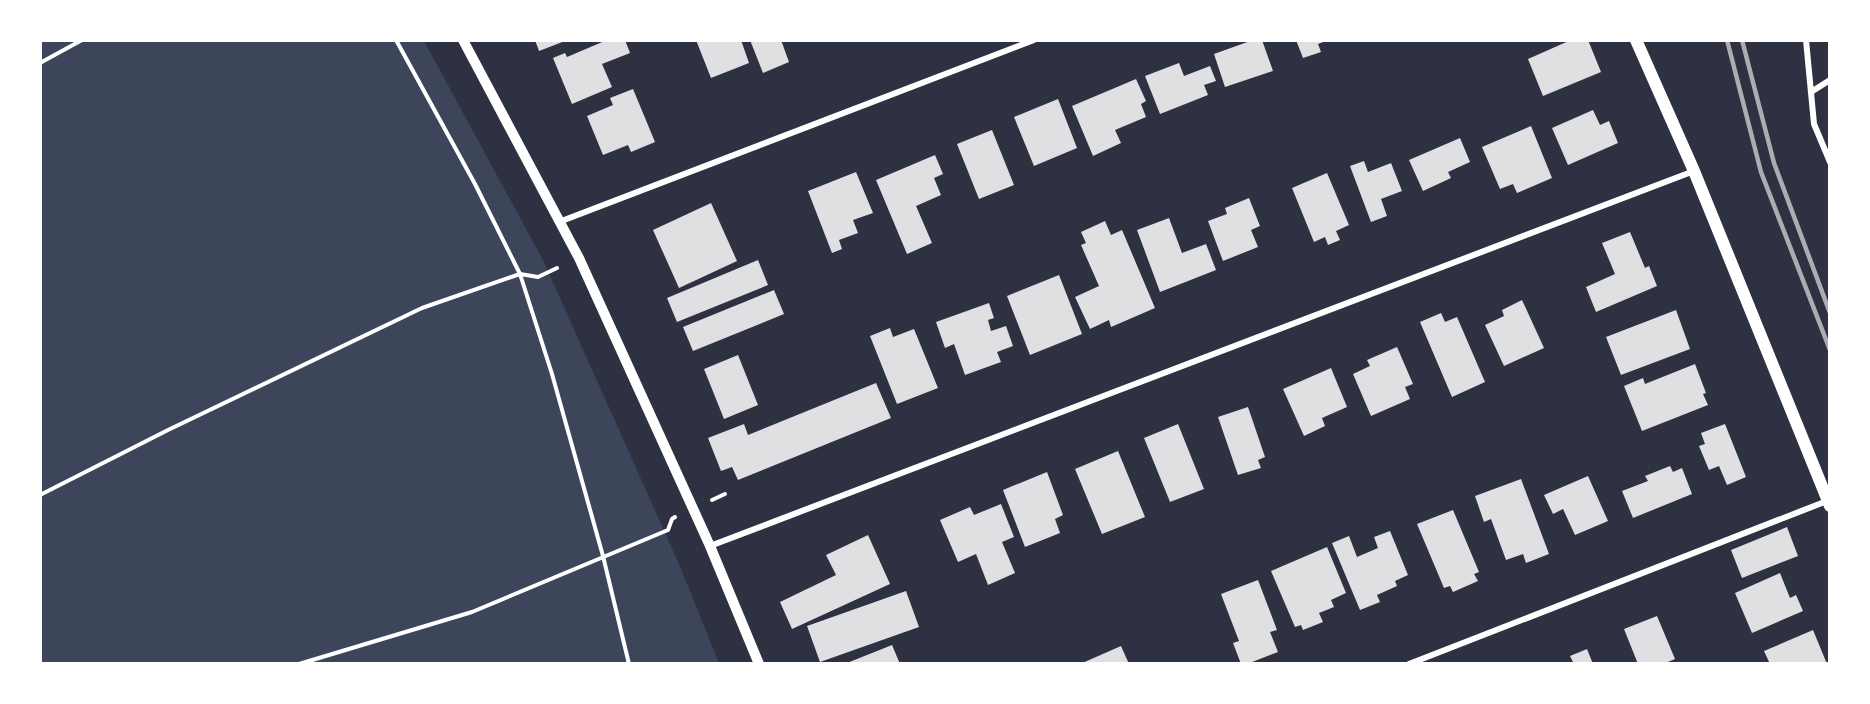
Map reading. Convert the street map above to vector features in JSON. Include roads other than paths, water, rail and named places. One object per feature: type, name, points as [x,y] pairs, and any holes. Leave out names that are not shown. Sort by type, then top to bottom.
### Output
[{"type":"main road","points":[[1636,40],[1694,171],[1828,504]]},
{"type":"street","points":[[463,40],[579,258],[710,546],[759,663]]},
{"type":"street","points":[[559,222],[1034,40]]},
{"type":"street","points":[[1806,40],[1814,124],[1830,162]]},
{"type":"street","points":[[1811,92],[1830,80]]},
{"type":"street","points":[[710,546],[1694,171]]},
{"type":"street","points":[[1409,663],[1828,504]]},
{"type":"railway","points":[[1727,40],[1761,172],[1830,350]]},
{"type":"railway","points":[[1742,40],[1774,163],[1830,313]]}]
